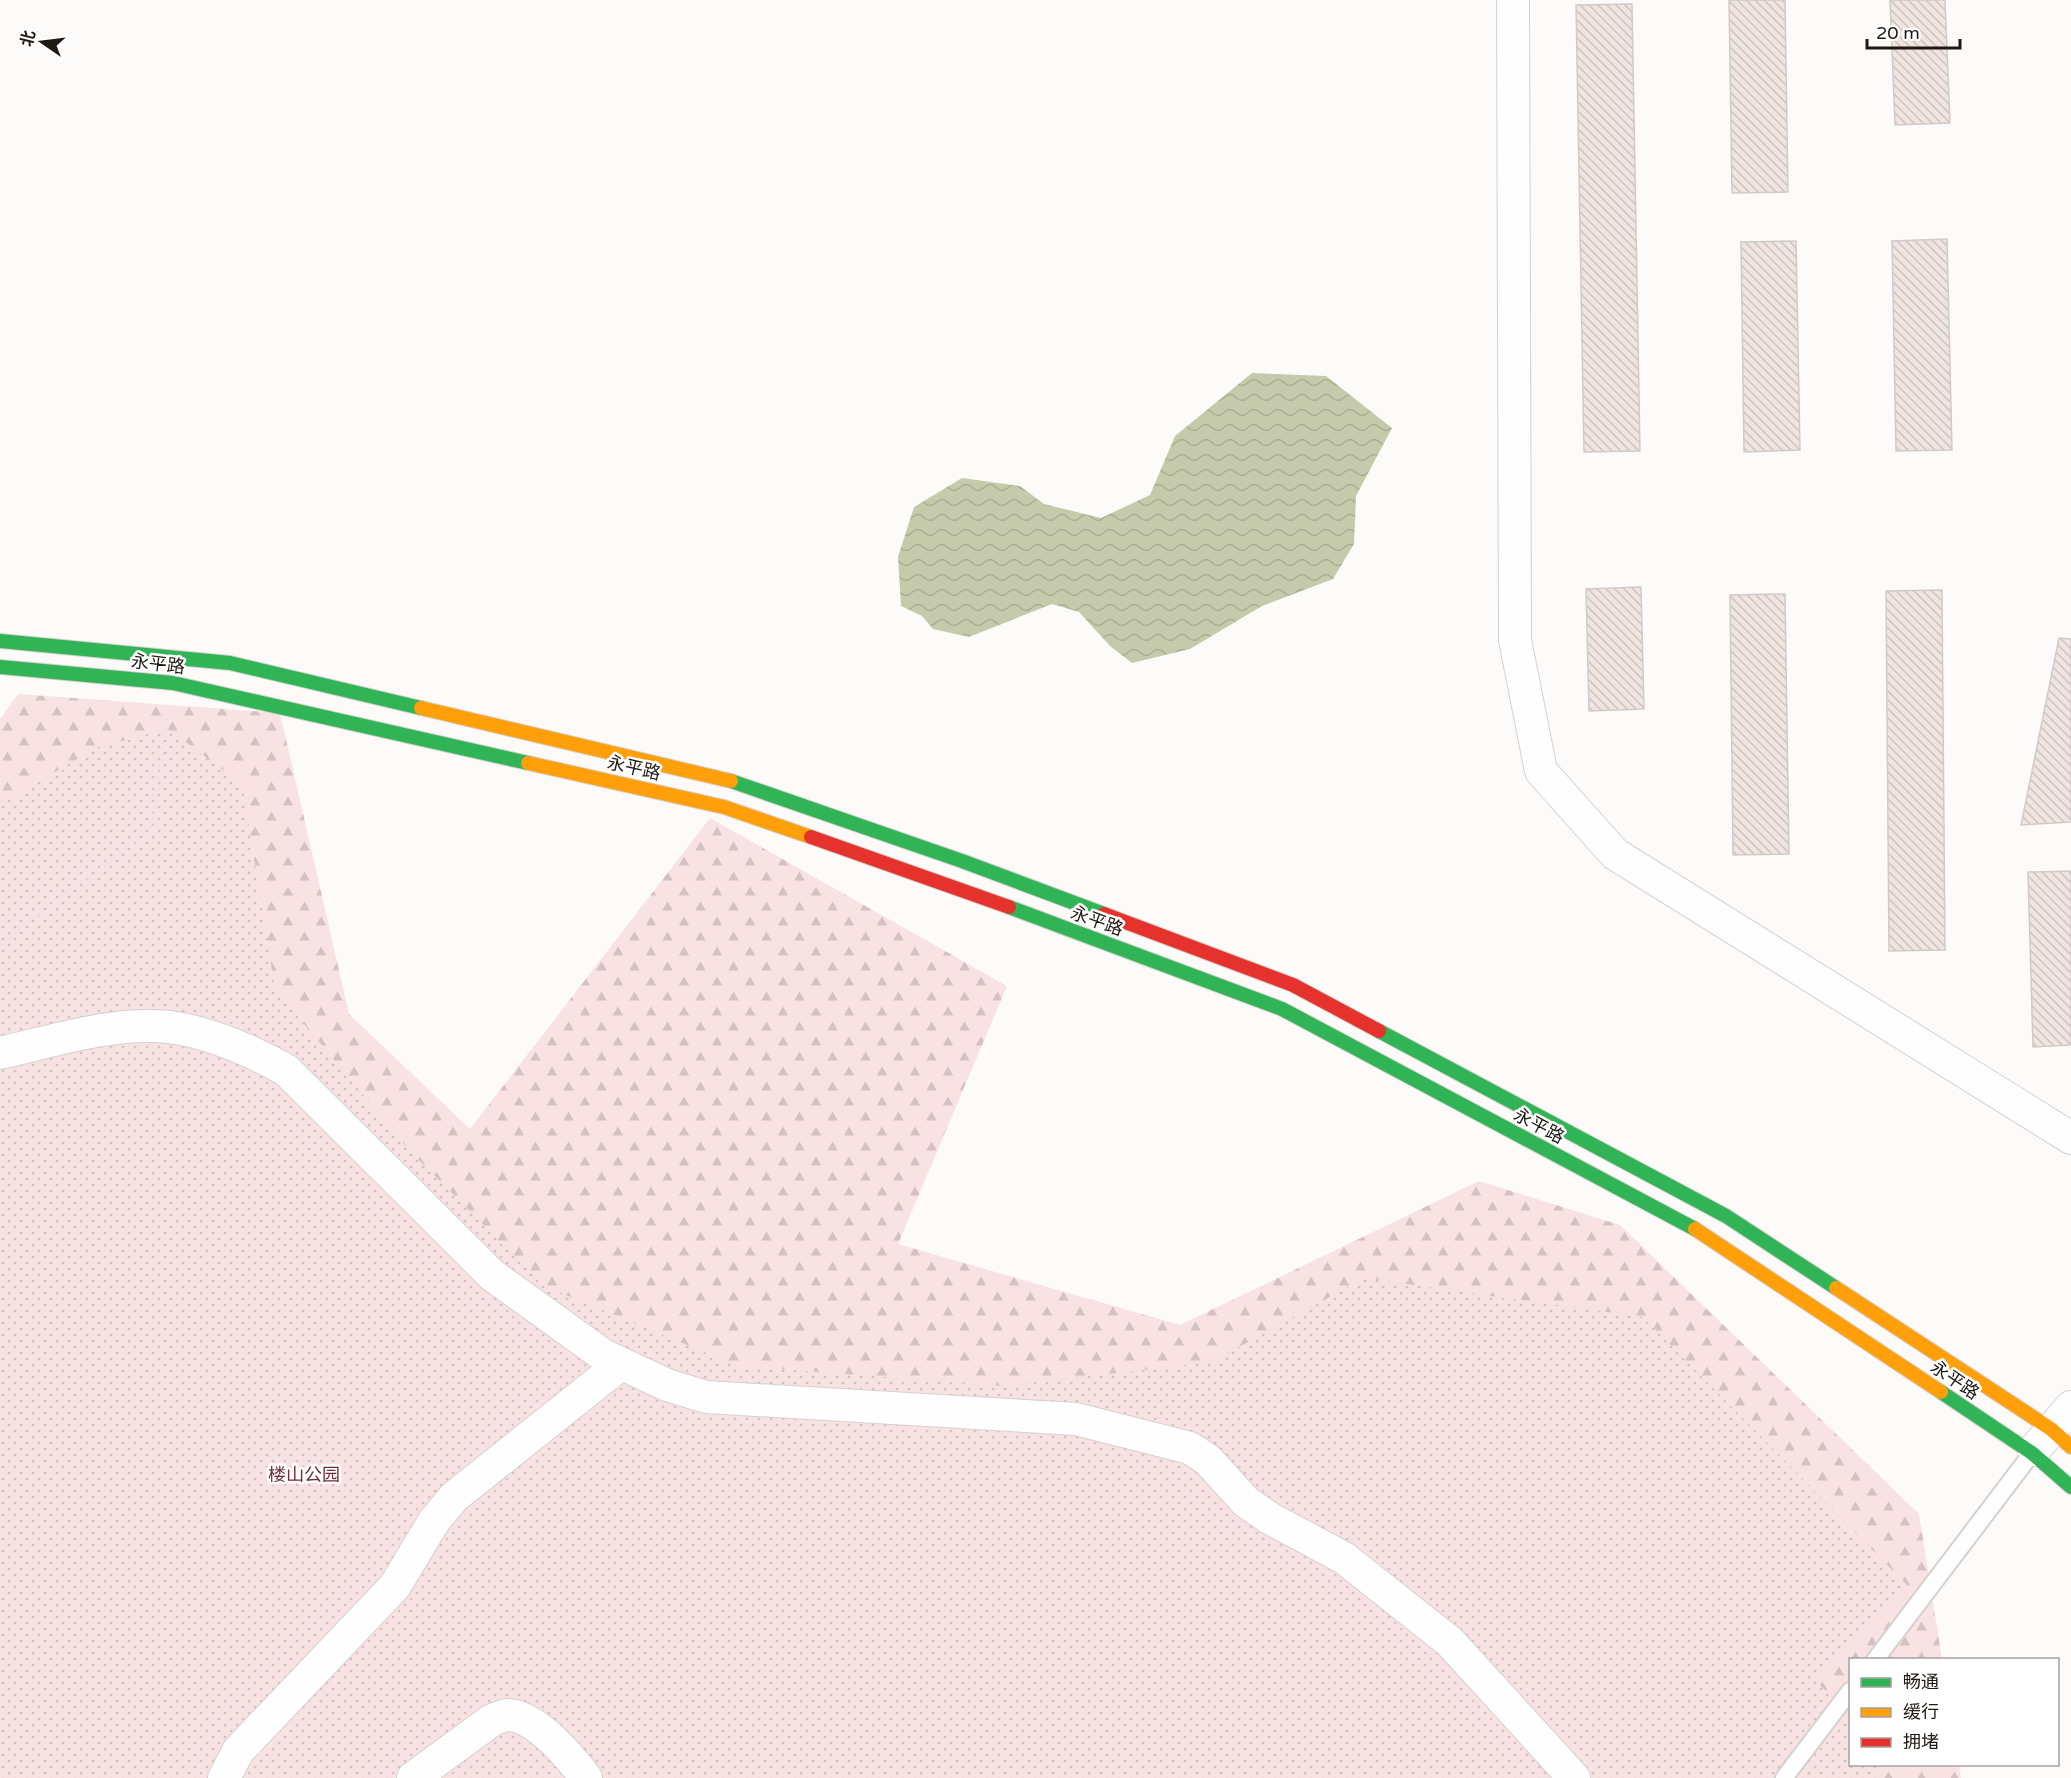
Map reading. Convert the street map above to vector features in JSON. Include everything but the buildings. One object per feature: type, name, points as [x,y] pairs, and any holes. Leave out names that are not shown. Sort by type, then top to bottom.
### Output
[{"type":"main road","name":"永平路","points":[[0,641],[230,663],[732,782],[962,861],[1293,985],[1726,1216],[2064,1428]]},
{"type":"main road","name":"永平路","points":[[0,667],[173,682],[724,807],[954,886],[1282,1009],[1712,1238],[2032,1453],[2071,1487]]},
{"type":"street","points":[[1513,0],[1515,640],[1541,771],[1615,854],[2071,1138]]},
{"type":"street","points":[[0,1053],[114,1028],[158,1027],[169,1027],[248,1049],[286,1070],[492,1275],[603,1355],[667,1385],[706,1397],[1076,1419],[1190,1448],[1208,1460],[1246,1502],[1271,1519],[1344,1558],[1450,1642],[1574,1778]]},
{"type":"street","points":[[224,1778],[238,1751],[395,1586],[434,1521],[454,1497],[621,1364]]},
{"type":"street","points":[[2032,1453],[2064,1428]]},
{"type":"street","points":[[413,1778],[492,1720],[506,1715],[528,1721],[565,1751],[586,1778]]},
{"type":"lane","points":[[1876,1658],[2032,1453]]},
{"type":"lane","points":[[1784,1778],[1849,1694]]},
{"type":"path","points":[[0,944],[151,828],[173,682]]},
{"type":"green space","name":"楼山公园","points":[[18,694],[280,713],[349,1014],[470,1129],[710,818],[1007,986],[898,1244],[1180,1325],[1479,1181],[1620,1225],[1919,1514],[1942,1658],[1849,1658],[1849,1766],[1959,1766],[1961,1778],[0,1778],[0,719]]},
{"type":"green space","name":"楼山公园","points":[[168,729],[242,784],[275,989],[410,1151],[544,1286],[738,1366],[1004,1386],[1212,1362],[1364,1278],[1643,1317],[1908,1586],[1815,1680],[1849,1715],[1849,1766],[1876,1766],[1877,1778],[0,1778],[0,805],[95,748]]},
{"type":"water","points":[[1252,373],[1326,376],[1392,428],[1356,496],[1354,544],[1333,579],[1262,606],[1190,649],[1132,663],[1110,646],[1079,612],[1052,604],[969,637],[933,629],[922,616],[901,606],[898,557],[914,507],[962,478],[1020,486],[1044,504],[1101,518],[1150,495],[1175,436]]},
{"type":"traffic: fast","points":[[0,641],[230,663],[421,708]]},
{"type":"traffic: fast","points":[[0,667],[173,683],[528,763]]},
{"type":"traffic: fast","points":[[731,781],[962,861],[1104,914]]},
{"type":"traffic: fast","points":[[1009,907],[1282,1009],[1695,1229]]},
{"type":"traffic: fast","points":[[1379,1031],[1726,1216],[1836,1288]]},
{"type":"traffic: fast","points":[[1941,1392],[2032,1453],[2071,1487]]},
{"type":"traffic: slow","points":[[421,708],[731,781]]},
{"type":"traffic: slow","points":[[528,763],[724,807],[811,837]]},
{"type":"traffic: slow","points":[[1695,1229],[1941,1392]]},
{"type":"traffic: slow","points":[[1836,1288],[2051,1429],[2071,1447]]},
{"type":"traffic: jam","points":[[811,837],[1009,907]]},
{"type":"traffic: jam","points":[[1104,914],[1293,985],[1379,1031]]}]
